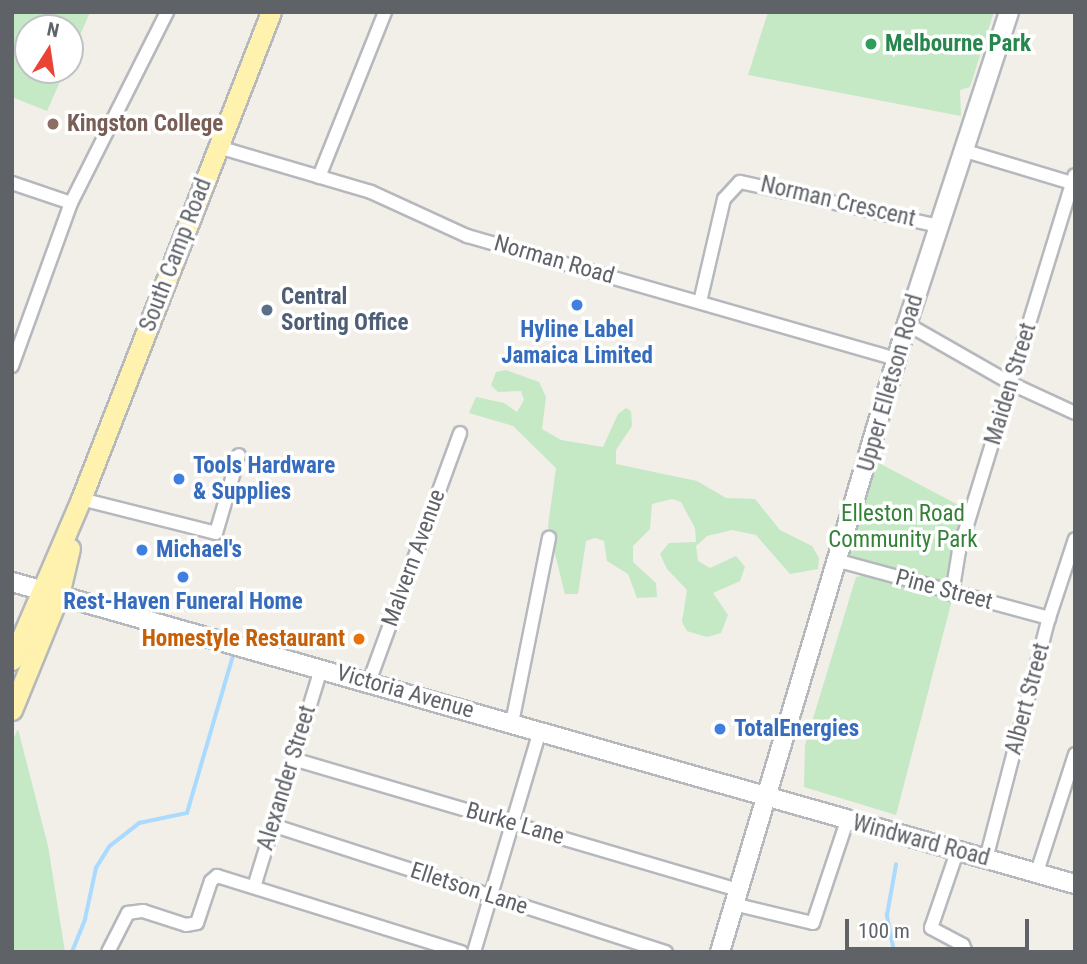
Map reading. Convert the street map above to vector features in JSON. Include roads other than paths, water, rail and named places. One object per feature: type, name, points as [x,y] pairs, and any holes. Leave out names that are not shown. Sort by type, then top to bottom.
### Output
[{"type":"main road","name":"South Camp Road","points":[[12,710],[81,499],[271,12]]},
{"type":"main road","name":"Upper Elletson Road","points":[[720,952],[839,561],[896,359],[1009,12]]},
{"type":"main road","name":"Victoria Avenue","points":[[12,582],[768,795]]},
{"type":"main road","name":"South Camp Road","points":[[12,660],[50,592]]},
{"type":"main road","name":"Windward Road","points":[[768,795],[847,821],[1075,884]]},
{"type":"street","points":[[12,366],[71,203],[167,12]]},
{"type":"street","points":[[319,177],[385,12]]},
{"type":"street","name":"Norman Road","points":[[218,147],[395,201],[436,224],[467,236],[896,359]]},
{"type":"street","points":[[962,150],[1074,180]]},
{"type":"street","name":"Maiden Street","points":[[952,594],[958,551],[1074,180]]},
{"type":"street","name":"Norman Crescent","points":[[700,302],[724,199],[740,182],[939,226]]},
{"type":"street","points":[[12,183],[71,203]]},
{"type":"street","points":[[907,324],[1012,384],[1075,413]]},
{"type":"street","name":"Malvern Avenue","points":[[369,682],[460,433]]},
{"type":"street","points":[[81,499],[216,533],[239,455]]},
{"type":"street","points":[[512,723],[549,538]]},
{"type":"street","name":"Albert Street","points":[[986,859],[1049,618],[1075,540]]},
{"type":"street","name":"Pine Street","points":[[839,561],[952,594],[1049,618]]},
{"type":"street","name":"Alexander Street","points":[[254,887],[321,669]]},
{"type":"street","points":[[474,952],[540,731]]},
{"type":"street","points":[[1037,872],[1071,776],[1075,754]]},
{"type":"street","name":"Burke Lane","points":[[293,759],[512,823],[813,923],[847,821]]},
{"type":"street","name":"Elletson Lane","points":[[272,825],[667,952]]},
{"type":"street","points":[[957,852],[931,929],[963,945],[966,952]]},
{"type":"street","points":[[108,952],[128,914],[143,911],[192,925],[201,919],[214,877],[461,952]]},
{"type":"waterway","points":[[72,952],[85,919],[96,868],[110,846],[139,823],[187,813],[234,652]]},
{"type":"waterway","points":[[894,952],[887,915],[896,865]]},
{"type":"place","name":"Melbourne Park","points":[[871,44]]},
{"type":"place","name":"Kingston College","points":[[53,124]]},
{"type":"place","name":"Hyline Label Jamaica Limited","points":[[577,305]]},
{"type":"place","name":"Central Sorting Office","points":[[267,310]]},
{"type":"place","name":"Tools Hardware & Supplies","points":[[179,479]]},
{"type":"place","name":"Michael's","points":[[142,550]]},
{"type":"place","name":"Rest-Haven Funeral Home","points":[[183,577]]},
{"type":"place","name":"Homestyle Restaurant","points":[[359,639]]},
{"type":"place","name":"TotalEnergies","points":[[720,729]]},
{"type":"park label","name":"Elleston Road Community Park","points":[[903,527]]}]
